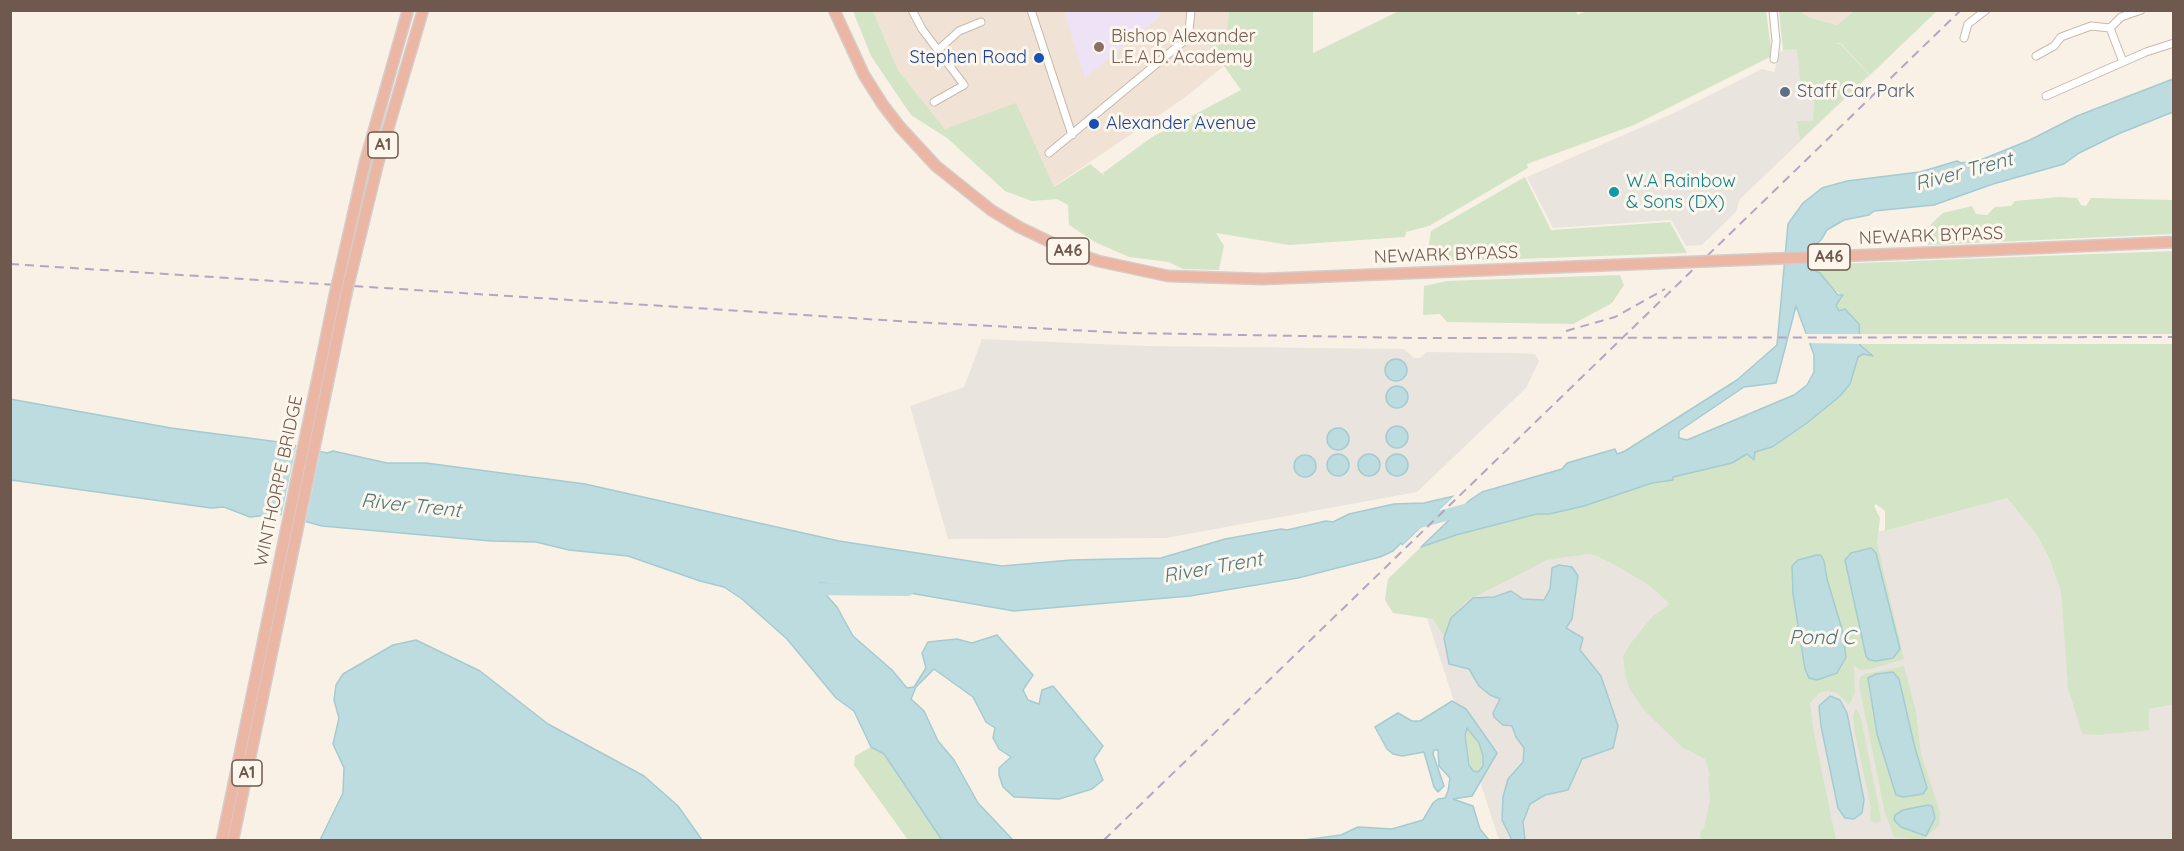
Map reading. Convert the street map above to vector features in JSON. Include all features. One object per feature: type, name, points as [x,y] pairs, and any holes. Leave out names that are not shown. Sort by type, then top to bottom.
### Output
[{"type":"highway","name":"A1","points":[[343,281],[365,162],[408,10]]},
{"type":"highway","name":"A1","points":[[343,281],[423,10]]},
{"type":"highway","name":"NEWARK BYPASS","points":[[834,10],[864,75],[900,127],[917,147],[958,186],[991,210],[1047,242],[1098,261],[1168,276],[1263,279],[2174,242]]},
{"type":"highway","name":"WINTHORPE BRIDGE","points":[[228,839],[343,281]]},
{"type":"street","points":[[912,10],[921,29],[964,85],[934,102]]},
{"type":"street","points":[[1031,10],[1072,135]]},
{"type":"street","points":[[1049,153],[1184,41],[1189,30],[1191,10]]},
{"type":"street","points":[[1773,10],[1776,41],[1774,59]]},
{"type":"street","points":[[1964,38],[1968,24],[1986,10]]},
{"type":"street","points":[[2110,28],[2121,17],[2141,10]]},
{"type":"street","points":[[938,50],[959,31],[981,22]]},
{"type":"street","points":[[2036,56],[2054,46],[2061,38],[2091,26],[2110,28]]},
{"type":"street","points":[[2110,28],[2123,62]]},
{"type":"street","points":[[2046,96],[2123,62],[2174,44]]},
{"type":"shaded area","name":"Bishop Alexander L.E.A.D. Academy","points":[[1064,10],[1160,11],[1159,17],[1085,78]]},
{"type":"shaded area","points":[[873,11],[1229,11],[1226,43],[1207,41],[1224,66],[1183,99],[1053,187],[945,129],[898,70]]},
{"type":"shaded area","points":[[1799,11],[1854,11],[1837,25],[1811,18]]},
{"type":"shaded area","points":[[1841,43],[1870,75],[1740,199],[1736,212],[1702,245],[1686,246],[1671,220],[1553,228],[1527,177],[1672,114],[1762,69],[1774,72],[1779,53],[1783,50]]},
{"type":"shaded area","points":[[982,339],[1146,346],[1404,349],[1414,358],[1420,358],[1427,352],[1513,353],[1535,354],[1539,361],[1526,388],[1417,492],[1166,538],[948,539],[910,406],[964,387]]},
{"type":"shaded area","points":[[2007,498],[2036,534],[2050,560],[2061,592],[2064,627],[2149,729],[2149,709],[2173,705],[2173,840],[1499,840],[1427,618],[1524,557],[1625,545],[1779,547],[1893,529]]},
{"type":"green space","points":[[1575,10],[1578,15],[1587,10],[1766,11],[1772,56],[1634,125],[1527,164],[1528,168],[1429,226],[1406,232],[1405,237],[1289,245],[1216,233],[1224,246],[1219,270],[1183,269],[1169,262],[1129,257],[1095,242],[1069,225],[1068,205],[1057,199],[1032,201],[1005,191],[947,138],[911,115],[871,56],[853,11],[873,11],[898,70],[945,129],[1016,103],[1054,187],[1090,164],[1105,176],[1103,173],[1152,137],[1241,90],[1207,42],[1226,43],[1229,11],[1313,11],[1313,53],[1399,11]]},
{"type":"green space","points":[[1779,11],[1799,11],[1811,18],[1837,25],[1854,11],[1937,11],[1870,75],[1841,43],[1836,43],[1840,44],[1869,75],[1800,140],[1797,121],[1813,121],[1815,90],[1801,89],[1797,49],[1783,50]]},
{"type":"green space","points":[[1525,177],[1551,230],[1670,222],[1687,253],[1432,262],[1428,250],[1431,231]]},
{"type":"green space","points":[[2060,197],[2077,198],[2081,205],[2086,206],[2091,198],[2173,200],[2173,234],[1928,245],[1931,224],[1943,213],[1972,206],[1976,214],[1987,215],[1995,207],[2011,206],[2015,201]]},
{"type":"green space","points":[[2173,251],[2173,334],[1860,334],[1858,322],[1848,314],[1839,311],[1836,305],[1843,297],[1808,265]]},
{"type":"green space","points":[[1620,275],[1624,285],[1612,303],[1573,324],[1447,322],[1440,314],[1423,315],[1424,286],[1447,281]]},
{"type":"green space","points":[[1860,344],[2173,344],[2173,705],[2149,709],[2149,730],[2098,735],[2082,734],[2068,687],[2061,592],[2050,560],[2036,534],[2007,498],[1885,531],[1885,511],[1876,504],[1874,506],[1880,518],[1877,543],[1904,659],[1871,669],[1861,670],[1854,666],[1855,693],[1849,705],[1837,693],[1828,691],[1819,693],[1810,703],[1836,840],[1701,840],[1700,832],[1704,828],[1710,801],[1708,776],[1710,776],[1705,759],[1683,748],[1644,710],[1630,690],[1625,675],[1623,656],[1631,643],[1652,617],[1670,604],[1649,585],[1617,566],[1595,555],[1587,554],[1547,560],[1465,602],[1450,619],[1445,637],[1433,619],[1393,613],[1385,600],[1388,579],[1421,547],[1432,542],[1537,514],[1584,506],[1652,483],[1673,480],[1673,477],[1731,463],[1747,454],[1752,459],[1755,452],[1767,449],[1807,423],[1843,393],[1851,381],[1857,357],[1863,354],[1870,356]]},
{"type":"green space","points":[[1904,666],[1916,712],[1921,754],[1940,812],[1939,826],[1922,840],[1894,837],[1885,813],[1859,685],[1860,677],[1865,674]]},
{"type":"green space","points":[[1856,708],[1861,718],[1880,813],[1881,821],[1876,823],[1870,820],[1871,808],[1855,734],[1853,717]]},
{"type":"green space","points":[[1467,728],[1479,743],[1483,756],[1482,768],[1478,772],[1470,767],[1465,734]]},
{"type":"green space","points":[[871,747],[884,755],[942,840],[908,840],[854,765],[855,756]]},
{"type":"water","points":[[2173,79],[2173,112],[2118,134],[2079,153],[2064,164],[1993,184],[1934,205],[1874,211],[1869,215],[1844,220],[1827,230],[1814,246],[1809,268],[1820,273],[1838,295],[1843,295],[1836,305],[1839,311],[1845,309],[1859,324],[1860,345],[1873,356],[1863,354],[1858,357],[1850,384],[1840,396],[1772,447],[1755,452],[1754,460],[1747,454],[1732,463],[1673,477],[1673,480],[1652,483],[1584,506],[1549,514],[1537,514],[1456,535],[1421,547],[1470,500],[1482,492],[1562,469],[1567,463],[1615,449],[1617,454],[1625,451],[1737,380],[1777,345],[1788,224],[1803,203],[1822,188],[1847,181],[1920,172],[1957,161],[1961,163],[1983,159],[2030,140],[2077,116]],"holes":[[[1796,306],[1814,355],[1814,372],[1807,385],[1794,395],[1687,440],[1679,438],[1679,431],[1744,387],[1776,383]]]},
{"type":"water","points":[[1396,359],[1404,362],[1407,370],[1404,378],[1396,381],[1388,378],[1385,370],[1388,362]]},
{"type":"water","points":[[1397,386],[1405,389],[1408,397],[1405,405],[1397,408],[1389,405],[1386,397],[1389,389]]},
{"type":"water","points":[[10,399],[171,428],[279,442],[327,453],[333,451],[387,463],[426,463],[585,484],[839,541],[1002,566],[1071,560],[1161,558],[1225,539],[1281,529],[1287,530],[1326,521],[1333,522],[1349,514],[1394,504],[1424,503],[1454,496],[1403,545],[1401,543],[1393,551],[1380,557],[1298,578],[1190,596],[1014,611],[875,587],[820,583],[820,588],[837,607],[853,636],[892,670],[907,688],[914,687],[926,668],[922,653],[928,642],[957,639],[972,643],[997,635],[1033,675],[1023,690],[1028,700],[1039,704],[1042,690],[1053,686],[1103,746],[1094,759],[1103,780],[1092,789],[1059,799],[1014,797],[1003,787],[999,775],[999,768],[1011,757],[999,749],[993,738],[995,728],[986,722],[973,697],[934,669],[916,687],[911,699],[924,711],[938,741],[954,760],[978,803],[1013,840],[942,840],[884,754],[871,747],[854,711],[836,698],[787,639],[742,599],[724,587],[628,556],[569,550],[536,542],[491,541],[322,526],[279,514],[250,517],[224,507],[211,508],[11,480]]},
{"type":"water","points":[[1397,426],[1405,429],[1408,437],[1405,445],[1397,448],[1389,445],[1386,437],[1389,429]]},
{"type":"water","points":[[1338,428],[1346,431],[1349,439],[1346,447],[1338,450],[1330,447],[1327,439],[1330,431]]},
{"type":"water","points":[[1338,454],[1346,457],[1349,465],[1346,473],[1338,476],[1330,473],[1327,465],[1330,457]]},
{"type":"water","points":[[1369,454],[1377,457],[1380,465],[1377,473],[1369,476],[1361,473],[1358,465],[1361,457]]},
{"type":"water","points":[[1397,454],[1405,457],[1408,465],[1405,473],[1397,476],[1389,473],[1386,465],[1389,457]]},
{"type":"water","points":[[1305,455],[1313,458],[1316,466],[1313,474],[1305,477],[1297,474],[1294,466],[1297,458]]},
{"type":"water","points":[[1871,548],[1876,553],[1900,649],[1893,658],[1876,661],[1869,660],[1866,656],[1845,560],[1851,553]]},
{"type":"water","name":"Pond C","points":[[1821,555],[1824,561],[1842,629],[1846,657],[1837,673],[1817,680],[1809,678],[1805,669],[1793,594],[1792,566],[1798,560]]},
{"type":"water","points":[[1559,565],[1572,567],[1578,576],[1572,619],[1566,628],[1583,638],[1580,650],[1601,676],[1618,726],[1613,748],[1582,759],[1568,790],[1545,795],[1530,804],[1523,822],[1525,840],[1512,840],[1502,820],[1503,797],[1508,779],[1523,762],[1524,748],[1512,726],[1503,725],[1494,717],[1493,713],[1500,699],[1490,695],[1479,686],[1469,669],[1449,664],[1444,638],[1451,618],[1473,598],[1494,597],[1511,591],[1523,599],[1544,600],[1550,589],[1552,568]]},
{"type":"water","points":[[416,640],[480,671],[548,724],[644,776],[678,806],[702,840],[320,840],[343,793],[344,768],[333,744],[339,718],[334,700],[336,685],[343,674],[393,645]]},
{"type":"water","points":[[1893,672],[1899,679],[1927,788],[1923,794],[1903,797],[1896,795],[1877,734],[1868,678],[1876,674]]},
{"type":"water","points":[[1830,696],[1840,700],[1847,713],[1864,800],[1862,813],[1854,819],[1845,818],[1838,808],[1821,726],[1819,706]]},
{"type":"water","points":[[1452,701],[1466,709],[1497,753],[1472,796],[1453,799],[1473,806],[1480,829],[1489,840],[1304,840],[1341,835],[1358,827],[1392,829],[1423,820],[1433,803],[1445,798],[1450,778],[1439,766],[1438,750],[1434,750],[1433,754],[1444,786],[1438,792],[1434,787],[1424,752],[1402,756],[1393,754],[1387,749],[1375,727],[1398,713],[1412,721],[1420,721]],"holes":[[[1467,728],[1479,743],[1483,766],[1478,772],[1473,771],[1469,765],[1465,736]]]},
{"type":"water","points":[[1932,806],[1935,818],[1926,836],[1901,827],[1894,820],[1895,815],[1903,810]]},
{"type":"pier","points":[[1805,334],[1862,334],[1863,344],[1808,343]]},
{"type":"pier","points":[[297,443],[321,448],[305,525],[281,518]]},
{"type":"pier","points":[[1456,494],[1456,498],[1406,547],[1401,547]]},
{"type":"waterway","name":"River Trent","points":[[1416,523],[1472,508]]},
{"type":"waterway","name":"River Trent","points":[[806,589],[908,590]]},
{"type":"railway","points":[[1104,840],[1961,10]]},
{"type":"railway","points":[[10,264],[913,322],[1129,333],[1417,338],[2174,337]]},
{"type":"railway","points":[[1566,331],[1615,317],[1665,289]]},
{"type":"place","name":"Bishop Alexander L.E.A.D. Academy","points":[[1099,47]]},
{"type":"place","name":"Stephen Road","points":[[1039,58]]},
{"type":"place","name":"Staff Car Park","points":[[1785,92]]},
{"type":"place","name":"Alexander Avenue","points":[[1094,124]]},
{"type":"place","name":"W.A Rainbow & Sons (DX)","points":[[1614,192]]}]
